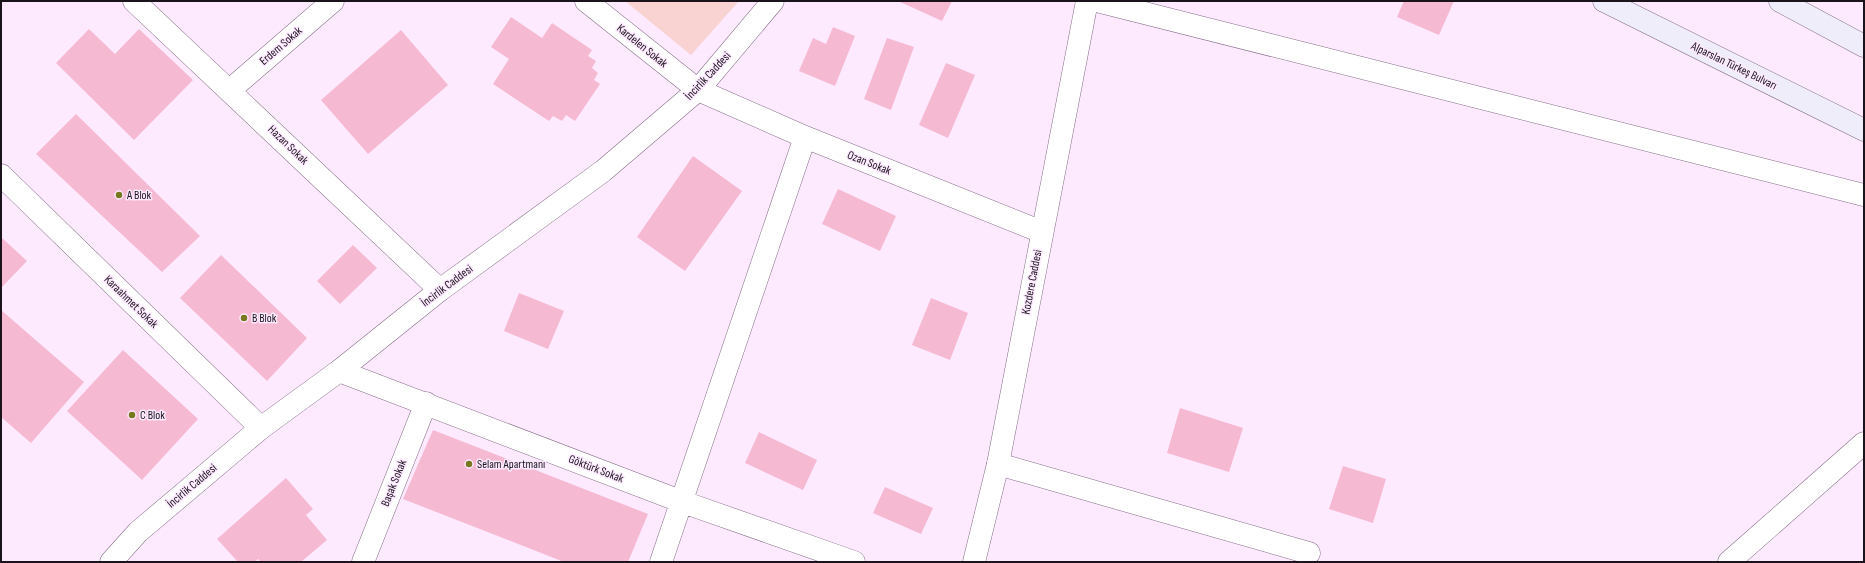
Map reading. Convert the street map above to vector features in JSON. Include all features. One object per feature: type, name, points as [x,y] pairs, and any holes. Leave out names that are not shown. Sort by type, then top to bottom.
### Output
[{"type":"main road","name":"Alparslan Türkeş Bulvarı","points":[[1604,1],[1864,130]]},
{"type":"main road","points":[[1780,1],[1864,46]]},
{"type":"street","name":"Hazan Sokak","points":[[134,1],[230,90],[440,290]]},
{"type":"street","name":"Erdem Sokak","points":[[230,90],[333,1]]},
{"type":"street","name":"Kardelen Sokak","points":[[586,1],[698,90]]},
{"type":"street","name":"İncirlik Caddesi","points":[[111,562],[138,532],[261,428],[339,371],[440,290],[603,171],[698,90],[773,1]]},
{"type":"street","name":"Kozdere Caddesi","points":[[974,562],[998,464],[1087,1]]},
{"type":"street","points":[[1097,1],[1864,195]]},
{"type":"street","name":"Ozan Sokak","points":[[698,90],[805,137],[1042,232]]},
{"type":"street","points":[[661,562],[680,501],[805,137]]},
{"type":"street","name":"Karaahmet Sokak","points":[[1,175],[261,428]]},
{"type":"street","name":"Göktürk Sokak","points":[[339,371],[680,501],[854,562]]},
{"type":"street","name":"Başak Sokak","points":[[363,562],[426,403]]},
{"type":"street","points":[[1729,562],[1864,443]]},
{"type":"street","points":[[998,464],[1309,553]]},
{"type":"shaded area","points":[[625,1],[739,1],[691,55]]},
{"type":"building","points":[[898,1],[952,1],[942,21]]},
{"type":"building","points":[[1404,1],[1454,1],[1439,35],[1397,17]]},
{"type":"building","points":[[511,17],[542,38],[552,23],[592,50],[588,56],[596,61],[592,68],[598,73],[594,80],[600,84],[575,121],[566,115],[562,121],[553,116],[549,121],[493,84],[509,59],[491,47]]},
{"type":"building","points":[[833,27],[855,36],[835,86],[799,71],[813,38],[826,44]]},
{"type":"building","points":[[89,29],[115,54],[139,29],[193,80],[134,140],[56,63]]},
{"type":"building","points":[[401,30],[448,85],[368,154],[321,100]]},
{"type":"building","points":[[887,38],[914,47],[891,110],[864,99]]},
{"type":"building","points":[[946,63],[975,75],[948,138],[919,125]]},
{"type":"building","name":"A Blok","points":[[76,114],[200,236],[162,272],[36,154]]},
{"type":"building","points":[[693,156],[742,191],[685,271],[637,237]]},
{"type":"building","points":[[838,189],[896,216],[880,251],[822,224]]},
{"type":"building","points":[[1,237],[27,261],[1,288]]},
{"type":"building","points":[[353,245],[377,268],[340,304],[317,281]]},
{"type":"building","name":"B Blok","points":[[221,255],[307,338],[267,381],[180,298]]},
{"type":"building","points":[[519,293],[564,311],[548,349],[504,331]]},
{"type":"building","points":[[931,298],[968,313],[950,360],[912,345]]},
{"type":"building","points":[[1,310],[84,382],[31,443],[1,417]]},
{"type":"building","name":"C Blok","points":[[123,350],[198,419],[142,480],[67,411]]},
{"type":"building","points":[[1180,408],[1243,428],[1229,472],[1167,453]]},
{"type":"building","name":"Selam Apartmanı","points":[[433,430],[648,514],[628,562],[564,562],[403,499]]},
{"type":"building","points":[[759,432],[817,460],[803,490],[745,463]]},
{"type":"building","points":[[1343,466],[1386,479],[1373,523],[1329,509]]},
{"type":"building","points":[[286,478],[313,509],[306,515],[327,540],[301,562],[261,562],[258,559],[254,562],[238,562],[217,539]]},
{"type":"building","points":[[885,487],[933,508],[921,534],[873,513]]},
{"type":"place","name":"A Blok","points":[[119,195]]},
{"type":"place","name":"B Blok","points":[[244,318]]},
{"type":"place","name":"C Blok","points":[[132,415]]},
{"type":"place","name":"Selam Apartmanı","points":[[469,464]]}]
